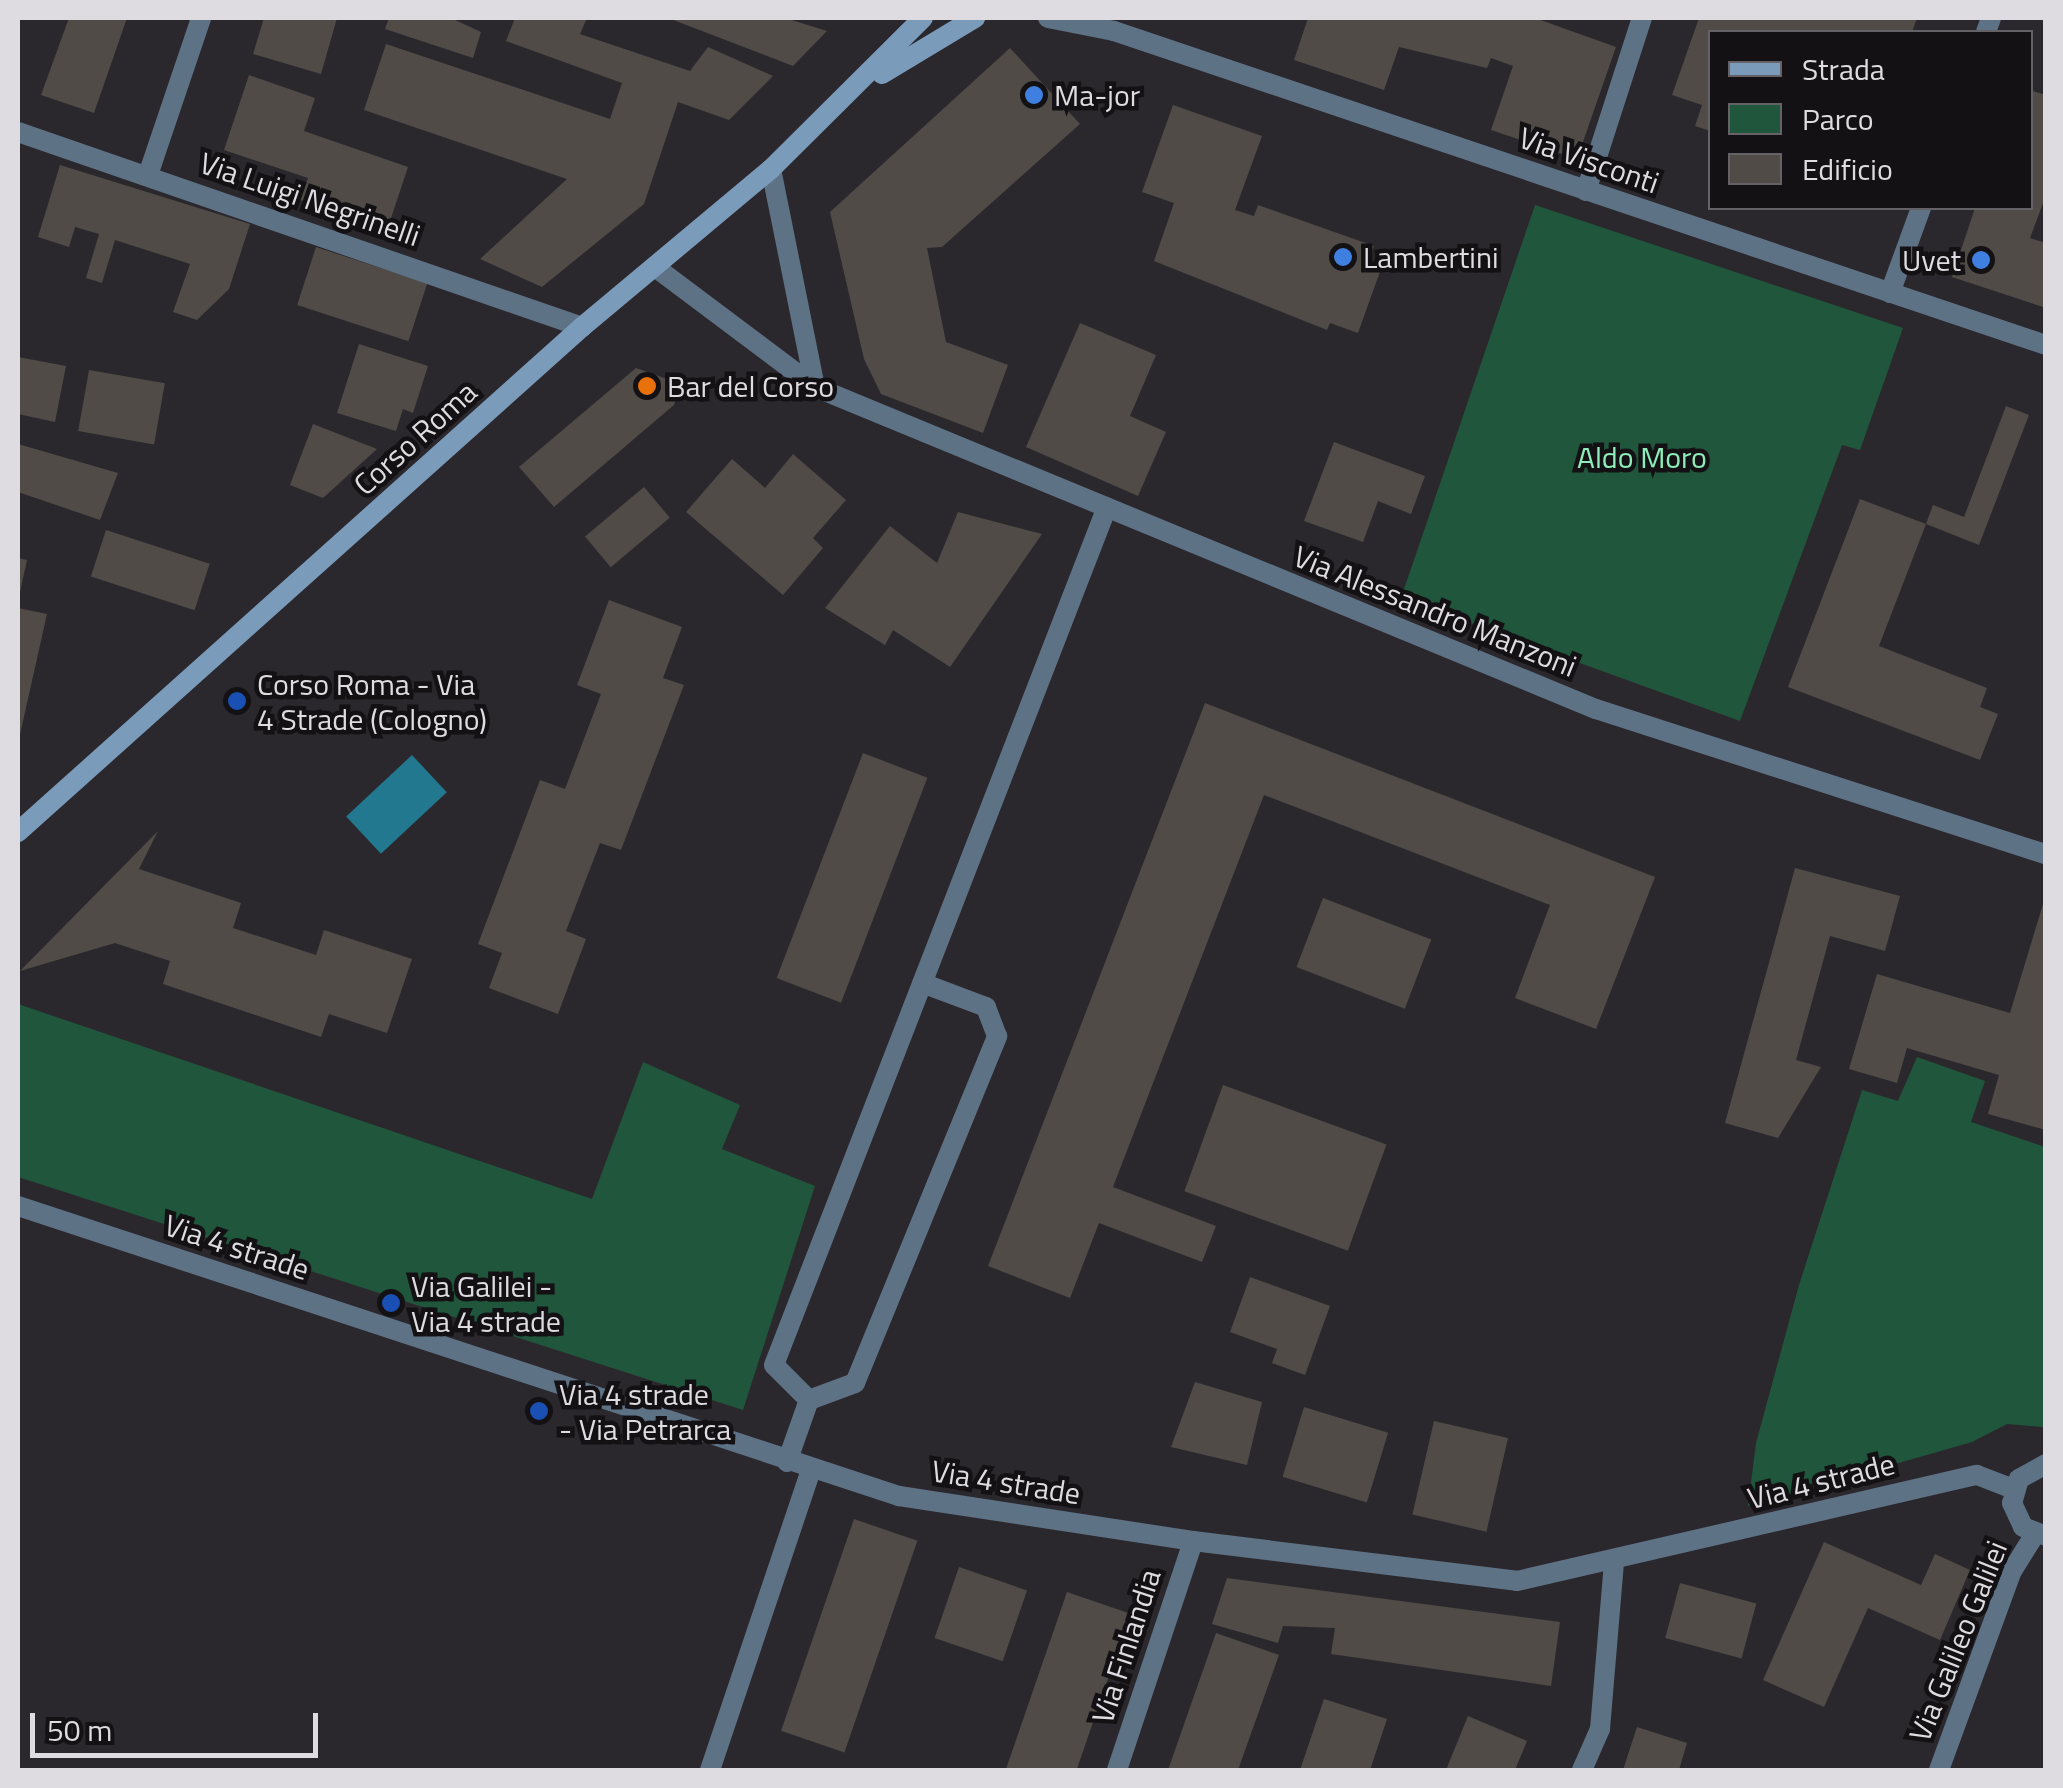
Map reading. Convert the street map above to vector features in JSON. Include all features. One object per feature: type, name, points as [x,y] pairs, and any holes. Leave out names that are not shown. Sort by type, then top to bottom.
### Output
[{"type":"main road","name":"Corso Roma","points":[[18,832],[582,326],[771,169],[855,92],[922,18]]},
{"type":"main road","name":"Corso Roma","points":[[855,92],[974,18]]},
{"type":"street","points":[[148,174],[201,18]]},
{"type":"street","name":"Via Visconti","points":[[1048,18],[1107,24],[1586,191],[2046,345]]},
{"type":"street","points":[[1586,191],[1642,18]]},
{"type":"street","name":"Via Luigi Negrinelli","points":[[18,132],[582,326]]},
{"type":"street","points":[[771,169],[815,387]]},
{"type":"street","points":[[1890,292],[1920,210]]},
{"type":"street","name":"Via Alessandro Manzoni","points":[[655,267],[815,387],[1596,709],[2046,854]]},
{"type":"street","points":[[810,1400],[774,1364],[1107,507]]},
{"type":"street","points":[[787,1462],[810,1400],[856,1383],[997,1036],[986,1007],[922,983]]},
{"type":"street","name":"Via 4 strade","points":[[18,1206],[899,1496],[1192,1541],[1482,1582],[1614,1562],[1977,1475],[2014,1489]]},
{"type":"street","points":[[2040,1535],[2016,1516],[2014,1489],[2028,1470],[2046,1464]]},
{"type":"street","points":[[710,1770],[812,1470]]},
{"type":"street","name":"Via Galileo Galilei","points":[[1939,1770],[2012,1571],[2040,1535]]},
{"type":"street","name":"Via Finlandia","points":[[1117,1770],[1192,1541]]},
{"type":"street","points":[[1582,1770],[1600,1729],[1614,1562]]},
{"type":"green space","name":"Aldo Moro","points":[[1535,205],[1903,328],[1860,450],[1842,445],[1740,721],[1401,598]]},
{"type":"green space","points":[[18,1004],[592,1199],[643,1062],[740,1105],[722,1149],[815,1186],[743,1410],[18,1177]]},
{"type":"green space","points":[[1917,1057],[1985,1081],[1971,1122],[2045,1147],[2043,1427],[2007,1424],[1972,1442],[1748,1506],[1756,1443],[1799,1285],[1862,1090],[1898,1101]]},
{"type":"water","points":[[412,755],[447,792],[381,854],[346,816]]},
{"type":"building","points":[[69,18],[127,18],[94,113],[41,95]]},
{"type":"building","points":[[264,18],[337,18],[321,74],[253,54]]},
{"type":"building","points":[[389,18],[451,18],[481,32],[473,58],[385,29]]},
{"type":"building","points":[[515,18],[587,18],[580,34],[690,71],[708,47],[773,76],[729,120],[678,102],[644,204],[542,287],[480,259],[567,179],[364,110],[386,44],[610,119],[622,83],[506,41]]},
{"type":"building","points":[[668,18],[785,18],[827,31],[793,66]]},
{"type":"building","points":[[1308,18],[1535,18],[1616,47],[1577,159],[1491,130],[1513,66],[1491,58],[1487,68],[1399,47],[1384,90],[1294,60]]},
{"type":"building","points":[[1699,18],[1917,18],[1913,30],[1708,30],[1708,130],[1695,126],[1702,105],[1672,95]]},
{"type":"building","points":[[1010,48],[1080,124],[942,247],[927,248],[946,342],[1008,365],[983,433],[881,394],[864,359],[830,212]]},
{"type":"building","points":[[249,75],[315,98],[304,131],[408,167],[387,230],[300,200],[308,178],[224,150]]},
{"type":"building","points":[[2033,91],[2046,95],[2046,195],[2030,238],[2046,243],[2046,308],[1952,277],[1974,210],[2033,210]]},
{"type":"building","points":[[1173,105],[1262,136],[1235,210],[1254,216],[1258,205],[1374,246],[1368,261],[1382,266],[1358,333],[1330,323],[1327,330],[1154,261],[1174,203],[1142,192]]},
{"type":"building","points":[[60,165],[250,224],[229,289],[197,320],[173,312],[190,264],[115,240],[102,283],[86,278],[99,234],[75,227],[69,247],[38,237]]},
{"type":"building","points":[[316,247],[427,283],[408,341],[297,305]]},
{"type":"building","points":[[1080,323],[1156,355],[1130,416],[1166,432],[1138,496],[1026,447]]},
{"type":"building","points":[[359,344],[428,366],[413,413],[403,409],[396,431],[337,413]]},
{"type":"building","points":[[18,357],[66,366],[55,422],[18,414]]},
{"type":"building","points":[[636,368],[681,384],[674,405],[554,507],[519,467]]},
{"type":"building","points":[[89,370],[165,383],[154,444],[78,431]]},
{"type":"building","points":[[2006,406],[2029,415],[1979,545],[1926,524],[1933,505],[1964,517]]},
{"type":"building","points":[[313,424],[377,449],[323,498],[290,485]]},
{"type":"building","points":[[1334,442],[1425,476],[1411,514],[1378,501],[1363,542],[1304,521]]},
{"type":"building","points":[[18,444],[118,473],[100,520],[18,492]]},
{"type":"building","points":[[793,454],[846,500],[813,538],[823,548],[783,595],[686,512],[732,459],[765,488]]},
{"type":"building","points":[[644,487],[670,518],[611,567],[585,536]]},
{"type":"building","points":[[1860,499],[1926,524],[1879,646],[1987,688],[1980,707],[1998,714],[1980,760],[1788,687]]},
{"type":"building","points":[[958,512],[1042,534],[950,667],[893,630],[885,645],[825,608],[890,526],[937,563]]},
{"type":"building","points":[[106,530],[210,564],[195,610],[91,577]]},
{"type":"building","points":[[18,558],[27,560],[19,597],[18,597]]},
{"type":"building","points":[[609,600],[682,627],[663,678],[684,685],[621,850],[600,843],[566,931],[586,939],[558,1014],[489,988],[502,953],[478,944],[540,780],[565,789],[601,694],[577,685]]},
{"type":"building","points":[[18,608],[47,614],[19,739],[18,739]]},
{"type":"building","points":[[1205,703],[1655,877],[1596,1029],[1515,998],[1550,905],[1264,795],[1113,1187],[1216,1226],[1202,1262],[1099,1223],[1070,1298],[988,1266]]},
{"type":"building","points":[[863,753],[927,778],[841,1003],[777,978]]},
{"type":"building","points":[[158,831],[139,869],[241,903],[233,928],[316,955],[324,930],[412,959],[387,1033],[329,1014],[321,1037],[163,984],[170,961],[115,943],[20,971]]},
{"type":"building","points":[[1795,868],[1900,896],[1885,951],[1830,936],[1796,1060],[1821,1067],[1778,1138],[1725,1123]]},
{"type":"building","points":[[2046,894],[2046,1130],[1988,1114],[1999,1075],[1907,1048],[1897,1083],[1849,1069],[1877,974],[2010,1013]]},
{"type":"building","points":[[1323,898],[1431,940],[1405,1009],[1296,967]]},
{"type":"building","points":[[1223,1085],[1387,1145],[1348,1251],[1184,1191]]},
{"type":"building","points":[[1250,1277],[1330,1306],[1305,1375],[1272,1363],[1277,1349],[1230,1332]]},
{"type":"building","points":[[1195,1382],[1262,1402],[1247,1465],[1171,1447]]},
{"type":"building","points":[[1304,1407],[1388,1433],[1367,1503],[1283,1477]]},
{"type":"building","points":[[1434,1421],[1508,1438],[1486,1532],[1412,1515]]},
{"type":"building","points":[[854,1519],[917,1541],[844,1753],[781,1731]]},
{"type":"building","points":[[1824,1542],[1921,1585],[1935,1554],[1970,1570],[1940,1640],[1868,1608],[1824,1707],[1763,1680]]},
{"type":"building","points":[[959,1567],[1027,1590],[1003,1661],[935,1638]]},
{"type":"building","points":[[1227,1578],[1560,1622],[1551,1686],[1331,1654],[1335,1628],[1283,1626],[1278,1643],[1212,1624]]},
{"type":"building","points":[[1680,1583],[1756,1603],[1742,1659],[1665,1638]]},
{"type":"building","points":[[1067,1592],[1130,1614],[1077,1770],[1006,1770]]},
{"type":"building","points":[[1216,1633],[1279,1655],[1238,1770],[1168,1770]]},
{"type":"building","points":[[1324,1699],[1387,1719],[1370,1770],[1300,1770]]},
{"type":"building","points":[[1468,1716],[1527,1741],[1515,1770],[1446,1770]]},
{"type":"building","points":[[1637,1727],[1687,1743],[1679,1770],[1623,1770]]},
{"type":"place","name":"Ma-jor","points":[[1034,95]]},
{"type":"place","name":"Lambertini","points":[[1343,257]]},
{"type":"place","name":"Uvet","points":[[1981,260]]},
{"type":"place","name":"Bar del Corso","points":[[647,386]]},
{"type":"place","name":"Corso Roma - Via 4 Strade (Cologno)","points":[[237,701]]},
{"type":"place","name":"Via Galilei - Via 4 strade","points":[[391,1303]]},
{"type":"place","name":"Via 4 strade - Via Petrarca","points":[[539,1411]]}]
